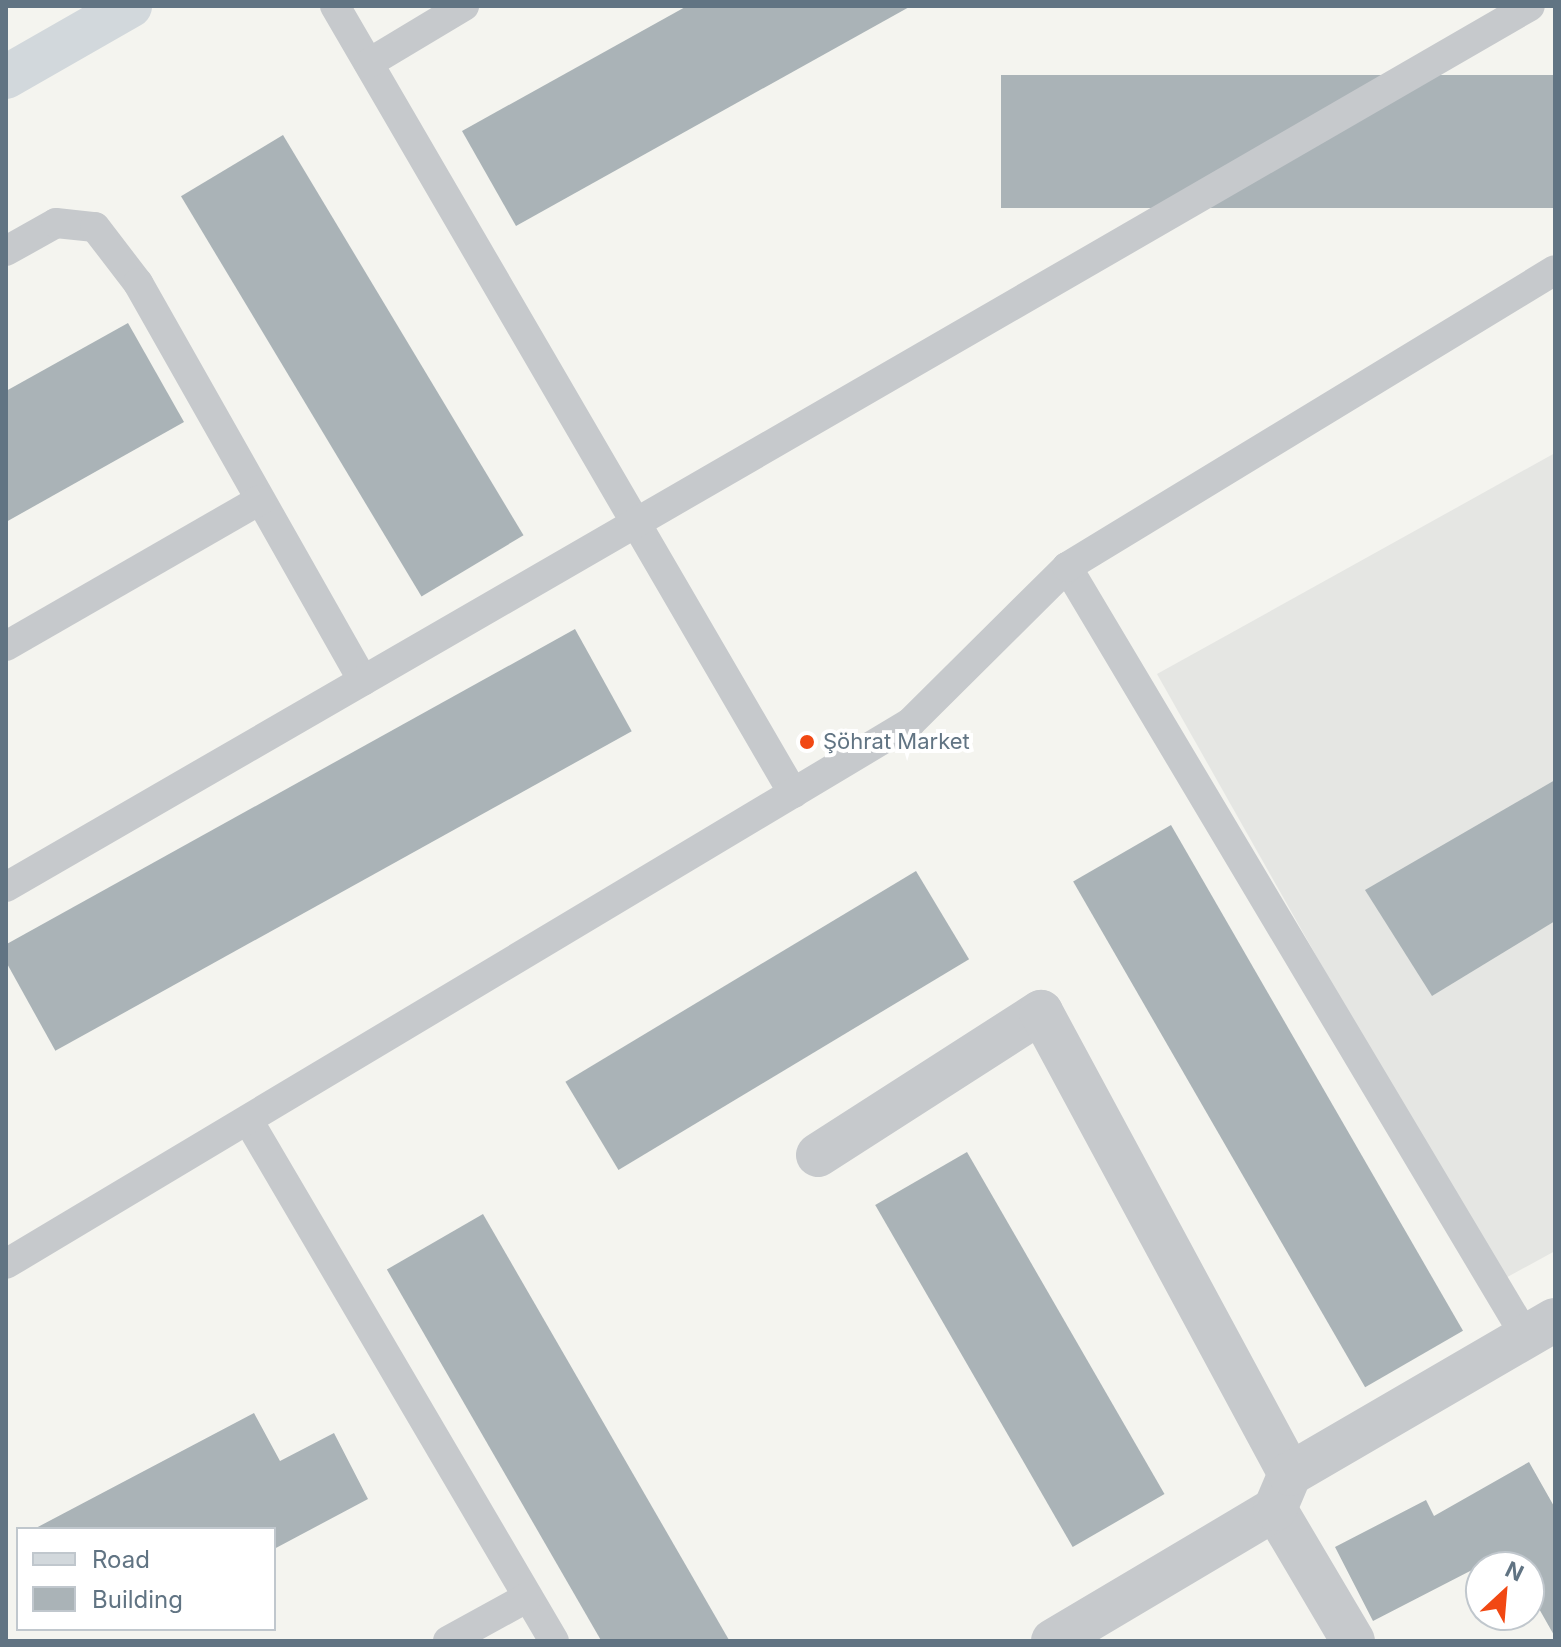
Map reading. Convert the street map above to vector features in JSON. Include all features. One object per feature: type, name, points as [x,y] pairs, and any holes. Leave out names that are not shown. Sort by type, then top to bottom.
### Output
[{"type":"main road","points":[[6,77],[130,6]]},
{"type":"street","points":[[818,1155],[1041,1012],[1282,1491],[1353,1641]]},
{"type":"street","points":[[1053,1641],[1540,1328]]},
{"type":"lane","points":[[335,6],[793,793]]},
{"type":"lane","points":[[369,63],[464,6]]},
{"type":"lane","points":[[6,887],[1530,6]]},
{"type":"lane","points":[[6,251],[56,223],[95,227],[138,283],[363,681]]},
{"type":"lane","points":[[6,1264],[910,723],[1067,567],[1555,270]]},
{"type":"lane","points":[[6,646],[260,500]]},
{"type":"lane","points":[[1067,567],[1540,1328]]},
{"type":"lane","points":[[248,1120],[554,1641]]},
{"type":"lane","points":[[448,1641],[528,1597]]},
{"type":"shaded area","points":[[1555,453],[1555,1251],[1500,1281],[1157,674]]},
{"type":"building","points":[[687,6],[911,6],[516,226],[462,131]]},
{"type":"building","points":[[1001,75],[1555,75],[1555,208],[1001,208]]},
{"type":"building","points":[[283,135],[524,535],[422,597],[181,196]]},
{"type":"building","points":[[128,323],[184,422],[6,522],[6,391]]},
{"type":"building","points":[[575,629],[632,731],[55,1051],[6,962],[6,944]]},
{"type":"building","points":[[1555,780],[1555,921],[1432,996],[1365,890]]},
{"type":"building","points":[[1171,825],[1463,1331],[1365,1387],[1073,882]]},
{"type":"building","points":[[916,871],[969,959],[618,1170],[565,1082]]},
{"type":"building","points":[[967,1152],[1164,1494],[1073,1547],[875,1205]]},
{"type":"building","points":[[483,1214],[729,1640],[601,1641],[387,1270]]},
{"type":"building","points":[[254,1413],[280,1461],[334,1433],[368,1499],[276,1548],[276,1527],[38,1527]]},
{"type":"building","points":[[1529,1462],[1555,1508],[1555,1637],[1545,1619],[1545,1551],[1465,1551],[1465,1574],[1373,1621],[1335,1547],[1426,1500],[1434,1516]]},
{"type":"place","name":"Şöhrat Market","points":[[807,742]]}]
